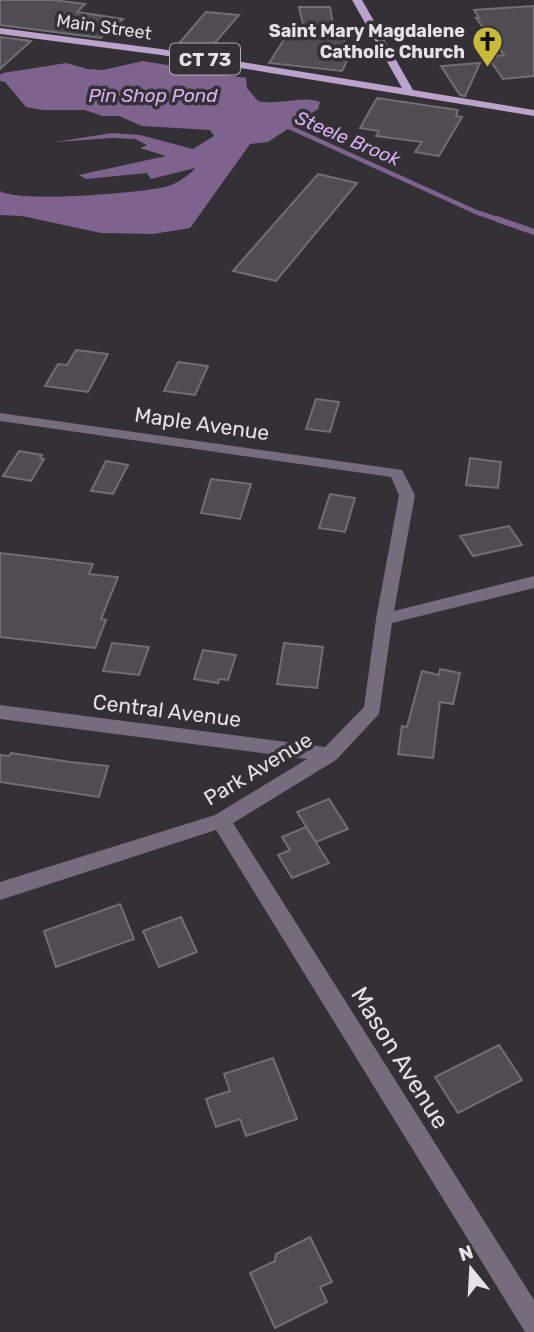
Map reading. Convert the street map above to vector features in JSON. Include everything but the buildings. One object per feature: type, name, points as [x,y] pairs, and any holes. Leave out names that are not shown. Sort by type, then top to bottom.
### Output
[{"type":"main road","points":[[357,0],[409,92]]},
{"type":"main road","name":"Main Street","points":[[0,30],[161,52],[534,113]]},
{"type":"street","name":"Maple Avenue","points":[[0,416],[397,473]]},
{"type":"street","name":"Park Avenue","points":[[0,891],[221,821],[328,755],[373,709],[384,619],[407,495],[397,473]]},
{"type":"street","points":[[384,619],[534,582]]},
{"type":"street","name":"Central Avenue","points":[[0,712],[328,755]]},
{"type":"street","name":"Mason Avenue","points":[[221,821],[534,1323]]},
{"type":"water","name":"Pin Shop Pond","points":[[143,61],[246,78],[247,88],[258,101],[320,102],[318,109],[268,142],[250,144],[190,228],[153,234],[101,233],[22,216],[0,215],[0,191],[11,195],[54,197],[131,192],[169,186],[193,171],[195,168],[151,179],[147,173],[86,179],[79,175],[166,156],[140,148],[147,145],[135,139],[55,142],[112,133],[140,135],[193,149],[214,136],[210,130],[142,126],[119,116],[102,116],[85,110],[42,110],[26,107],[5,82],[0,81],[0,75],[3,73],[66,63],[103,70]]},
{"type":"waterway","name":"Steele Brook","points":[[281,127],[289,127],[476,212],[502,221]]},
{"type":"waterway","name":"Steele Brook","points":[[497,219],[534,232]]},
{"type":"place","name":"Saint Mary Magdalene Catholic Church","points":[[488,68]]}]
